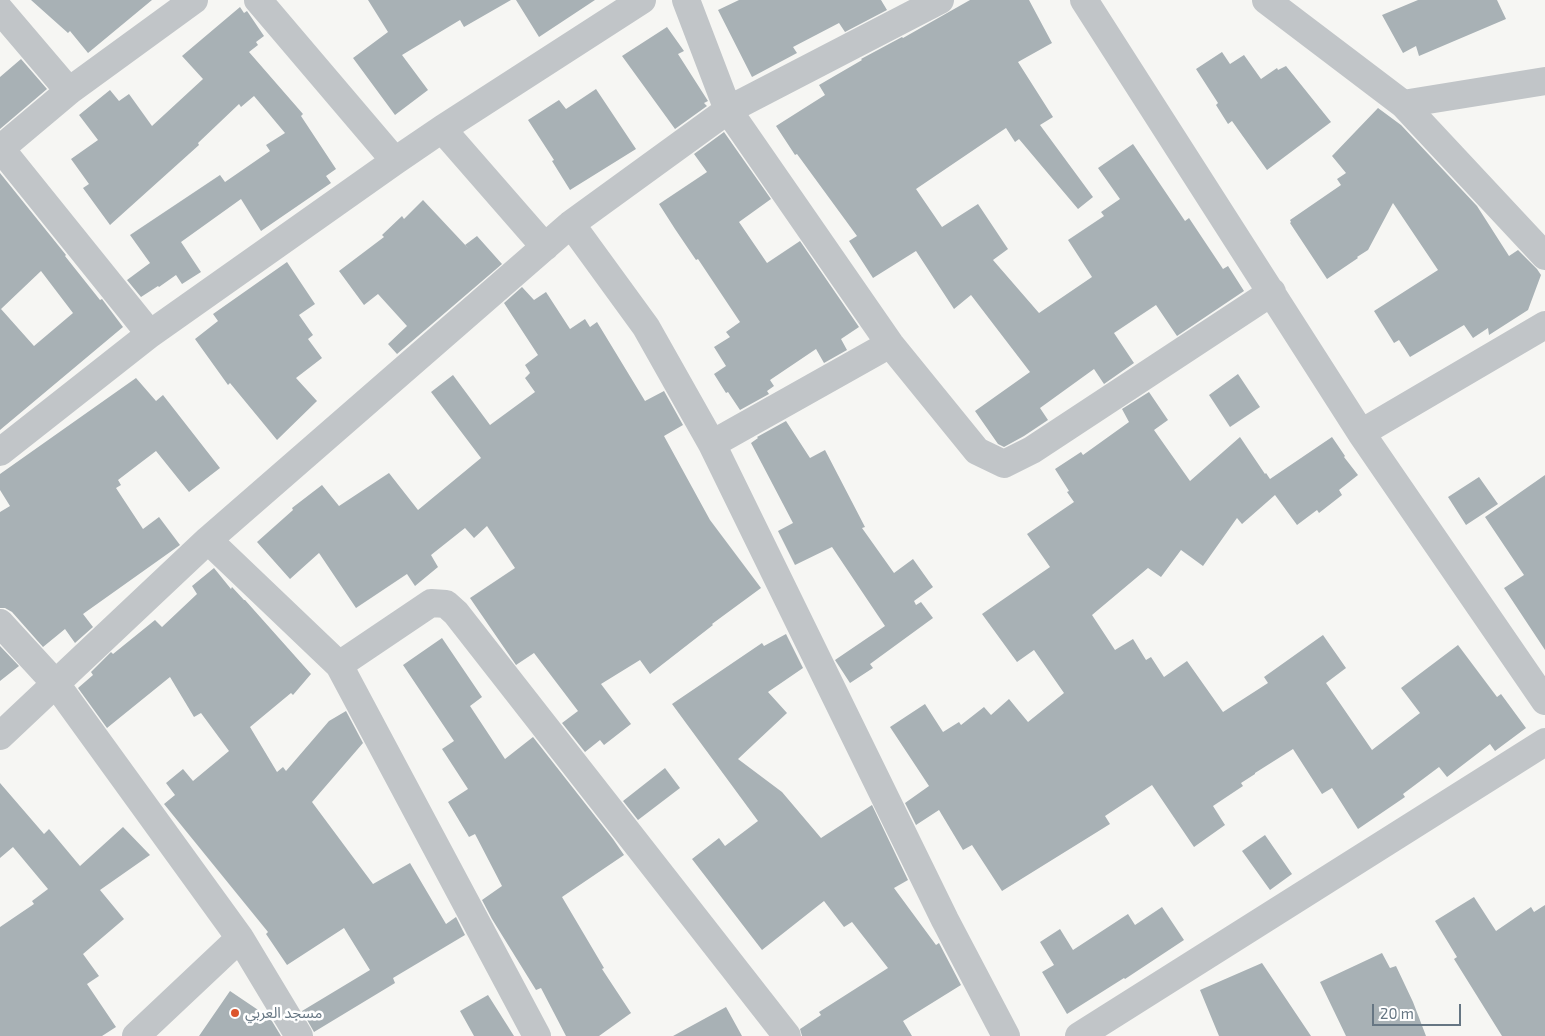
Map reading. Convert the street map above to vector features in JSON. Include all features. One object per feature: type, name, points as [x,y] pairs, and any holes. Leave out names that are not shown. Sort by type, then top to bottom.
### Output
[{"type":"street","points":[[150,334],[0,149],[69,91],[194,0]]},
{"type":"street","points":[[258,0],[395,161]]},
{"type":"street","points":[[0,452],[150,334],[395,161],[642,0]]},
{"type":"street","points":[[686,0],[728,110],[890,344],[977,452],[1004,464],[1032,450],[1272,292]]},
{"type":"street","points":[[0,736],[208,540],[571,224],[728,110],[940,0]]},
{"type":"street","points":[[1084,0],[1361,433],[1545,701]]},
{"type":"street","points":[[1266,0],[1403,104],[1545,256]]},
{"type":"street","points":[[0,10],[69,91]]},
{"type":"street","points":[[1403,104],[1545,81]]},
{"type":"street","points":[[442,129],[545,247]]},
{"type":"street","points":[[571,224],[646,327],[712,444],[945,920],[1006,1036]]},
{"type":"street","points":[[1361,433],[1545,325]]},
{"type":"street","points":[[712,444],[890,344]]},
{"type":"street","points":[[208,540],[340,665],[537,1036]]},
{"type":"street","points":[[340,665],[431,603],[446,604],[456,613],[787,1036]]},
{"type":"street","points":[[0,623],[56,684],[240,938],[299,1036]]},
{"type":"street","points":[[1079,1036],[1545,742]]},
{"type":"street","points":[[136,1036],[240,938]]},
{"type":"building","points":[[31,0],[152,0],[88,53],[70,31],[68,33]]},
{"type":"building","points":[[368,0],[511,0],[464,27],[460,20],[402,55],[428,90],[395,115],[353,58],[388,32]]},
{"type":"building","points":[[516,0],[595,0],[539,37]]},
{"type":"building","points":[[739,0],[881,0],[887,10],[845,32],[839,23],[793,47],[797,53],[752,77],[718,10]]},
{"type":"building","points":[[970,0],[1029,0],[1052,43],[1018,62],[1053,117],[1040,125],[1093,197],[1078,209],[1019,139],[1015,142],[1006,128],[916,189],[942,227],[978,204],[1008,249],[993,260],[1039,313],[1092,277],[1068,240],[1104,216],[1101,212],[1120,199],[1098,168],[1133,144],[1185,221],[1189,218],[1223,269],[1228,266],[1244,291],[1177,336],[1156,305],[1114,333],[1134,363],[1104,384],[1094,369],[1040,408],[1048,420],[1004,447],[998,444],[975,411],[1030,372],[971,295],[954,309],[916,251],[873,278],[849,241],[857,236],[797,154],[795,155],[776,126],[825,95],[819,85],[861,59],[903,38]]},
{"type":"building","points":[[1418,0],[1497,0],[1506,19],[1419,56],[1416,46],[1403,53],[1382,15]]},
{"type":"building","points":[[240,7],[244,13],[247,11],[264,36],[256,42],[258,45],[249,52],[303,114],[301,116],[336,169],[326,176],[331,183],[261,231],[241,199],[181,242],[201,272],[182,284],[176,275],[141,297],[127,280],[150,263],[130,235],[220,175],[225,182],[270,151],[266,145],[285,133],[254,96],[241,107],[239,104],[198,143],[199,145],[110,225],[83,188],[89,184],[71,159],[98,140],[79,115],[110,90],[119,101],[129,94],[152,126],[203,79],[182,56]]},
{"type":"building","points":[[667,27],[684,51],[678,54],[708,101],[704,103],[707,106],[675,129],[622,56]]},
{"type":"building","points":[[1222,52],[1230,64],[1244,55],[1261,79],[1277,68],[1278,70],[1286,66],[1331,122],[1267,170],[1232,121],[1228,124],[1216,105],[1218,103],[1196,69]]},
{"type":"building","points":[[21,59],[47,89],[0,129],[0,77]]},
{"type":"building","points":[[596,89],[636,149],[570,190],[552,161],[554,160],[528,120],[559,100],[566,109]]},
{"type":"building","points":[[1378,108],[1401,125],[1477,206],[1509,256],[1518,250],[1541,275],[1528,310],[1489,335],[1488,328],[1473,338],[1464,325],[1410,357],[1399,340],[1394,343],[1374,311],[1438,270],[1393,203],[1368,250],[1327,279],[1290,223],[1290,220],[1341,185],[1337,179],[1346,173],[1332,156]]},
{"type":"building","points":[[724,132],[771,199],[739,222],[767,263],[800,241],[859,327],[841,339],[847,350],[824,363],[816,349],[770,380],[774,386],[767,391],[769,394],[740,410],[714,374],[726,366],[714,347],[730,337],[726,332],[740,322],[659,204],[707,172],[694,154]]},
{"type":"building","points":[[0,173],[123,327],[0,430]],"holes":[[[41,271],[73,313],[34,346],[1,309]]]},
{"type":"building","points":[[423,200],[465,245],[477,236],[502,264],[397,354],[388,344],[407,326],[378,294],[364,305],[339,271],[384,237],[382,235],[402,216],[404,219]]},
{"type":"building","points":[[287,262],[315,304],[299,315],[313,335],[308,339],[322,358],[296,378],[317,401],[277,440],[230,383],[228,385],[195,339],[218,321],[213,314]]},
{"type":"building","points":[[522,287],[534,300],[546,292],[570,329],[585,319],[590,327],[597,322],[645,401],[664,391],[683,425],[664,436],[710,520],[761,588],[712,624],[650,674],[640,660],[601,684],[631,724],[604,745],[600,740],[585,752],[562,723],[578,711],[534,653],[516,665],[470,598],[515,568],[487,526],[474,538],[465,528],[431,555],[438,567],[415,586],[407,574],[356,608],[319,553],[290,579],[257,542],[293,510],[292,508],[322,485],[339,506],[389,473],[418,510],[481,458],[431,392],[453,375],[490,425],[535,392],[525,378],[530,373],[525,365],[538,355],[504,303]]},
{"type":"building","points":[[1238,374],[1260,407],[1230,427],[1209,395]]},
{"type":"building","points":[[136,378],[156,401],[163,395],[220,468],[189,492],[156,451],[118,480],[121,485],[116,488],[143,529],[159,517],[180,545],[83,614],[93,627],[75,643],[65,629],[43,647],[12,612],[5,608],[0,608],[0,512],[10,506],[0,490],[0,474]]},
{"type":"building","points":[[1149,392],[1168,420],[1154,430],[1190,481],[1240,437],[1270,479],[1332,437],[1358,475],[1339,490],[1342,495],[1319,513],[1317,510],[1297,525],[1275,495],[1242,524],[1237,518],[1203,566],[1181,550],[1161,577],[1148,568],[1092,615],[1115,650],[1133,639],[1146,660],[1151,657],[1164,677],[1187,661],[1223,712],[1268,683],[1264,677],[1323,635],[1346,668],[1326,683],[1372,750],[1420,713],[1401,688],[1458,645],[1497,697],[1501,694],[1526,728],[1495,751],[1490,744],[1447,777],[1439,767],[1403,794],[1405,797],[1358,829],[1332,788],[1322,794],[1293,749],[1255,773],[1241,783],[1243,786],[1213,806],[1225,825],[1194,847],[1152,785],[1105,816],[1110,824],[1002,891],[972,845],[963,850],[939,810],[916,825],[905,803],[929,786],[890,727],[925,704],[943,732],[959,722],[961,725],[984,707],[991,715],[1009,699],[1028,722],[1064,693],[1034,650],[1017,662],[982,614],[1050,567],[1027,534],[1074,502],[1055,469],[1081,452],[1083,455],[1129,422],[1122,409]]},
{"type":"building","points":[[786,421],[810,458],[825,450],[865,527],[862,528],[894,573],[913,559],[933,587],[914,601],[916,605],[921,602],[933,618],[870,664],[873,668],[850,683],[835,660],[885,626],[832,547],[795,565],[778,531],[793,523],[751,443],[757,437]]},
{"type":"building","points":[[1545,475],[1545,650],[1504,588],[1524,575],[1485,517]]},
{"type":"building","points":[[1479,477],[1498,504],[1466,525],[1448,497]]},
{"type":"building","points":[[214,568],[231,589],[232,587],[245,600],[311,674],[293,695],[291,693],[250,727],[277,772],[283,767],[286,771],[329,721],[346,711],[363,743],[312,802],[373,884],[410,863],[446,924],[456,917],[465,935],[393,978],[395,983],[314,1032],[302,1011],[370,970],[344,928],[287,965],[266,934],[268,932],[164,804],[175,795],[166,783],[183,769],[193,781],[229,751],[201,713],[194,717],[170,677],[107,728],[78,688],[93,675],[91,672],[111,652],[113,654],[155,620],[162,627],[197,594],[192,586]]},
{"type":"building","points":[[786,634],[803,668],[768,692],[787,713],[738,759],[782,792],[821,838],[872,805],[908,880],[894,888],[936,945],[939,943],[961,985],[903,1021],[912,1036],[802,1036],[800,1029],[821,1015],[819,1012],[888,968],[852,922],[844,927],[824,901],[762,950],[692,859],[719,838],[725,846],[758,821],[672,704],[762,643],[764,646]]},
{"type":"building","points":[[442,638],[482,697],[470,706],[505,759],[533,737],[624,855],[562,897],[604,968],[602,969],[631,1013],[599,1036],[566,1036],[541,988],[536,990],[482,900],[502,886],[475,834],[469,837],[448,802],[468,789],[442,749],[454,741],[403,665]]},
{"type":"building","points":[[0,646],[19,666],[0,681]]},
{"type":"building","points":[[665,768],[680,788],[638,820],[623,801]]},
{"type":"building","points":[[0,783],[44,834],[49,829],[80,866],[123,827],[150,855],[100,890],[124,919],[83,954],[99,976],[87,984],[116,1027],[102,1036],[0,1036],[0,927],[34,904],[32,901],[48,889],[13,847],[0,858]]},
{"type":"building","points":[[1265,835],[1292,874],[1270,890],[1242,851]]},
{"type":"building","points":[[1474,897],[1496,931],[1531,907],[1534,912],[1545,905],[1545,1036],[1502,1036],[1454,959],[1457,957],[1435,921]]},
{"type":"building","points":[[1162,907],[1184,940],[1067,1014],[1042,972],[1054,965],[1040,942],[1060,929],[1073,950],[1128,914],[1135,925]]},
{"type":"building","points":[[1382,953],[1390,968],[1396,966],[1426,1036],[1346,1036],[1320,982]]},
{"type":"building","points":[[1262,963],[1311,1036],[1219,1036],[1200,990]]},
{"type":"building","name":"مسجد العربي","points":[[230,991],[270,1018],[281,1036],[199,1036]]},
{"type":"building","points":[[488,995],[514,1036],[474,1036],[460,1011]]},
{"type":"building","points":[[726,1007],[742,1036],[673,1036]]},
{"type":"place","name":"مسجد العربي","points":[[235,1013]]}]
